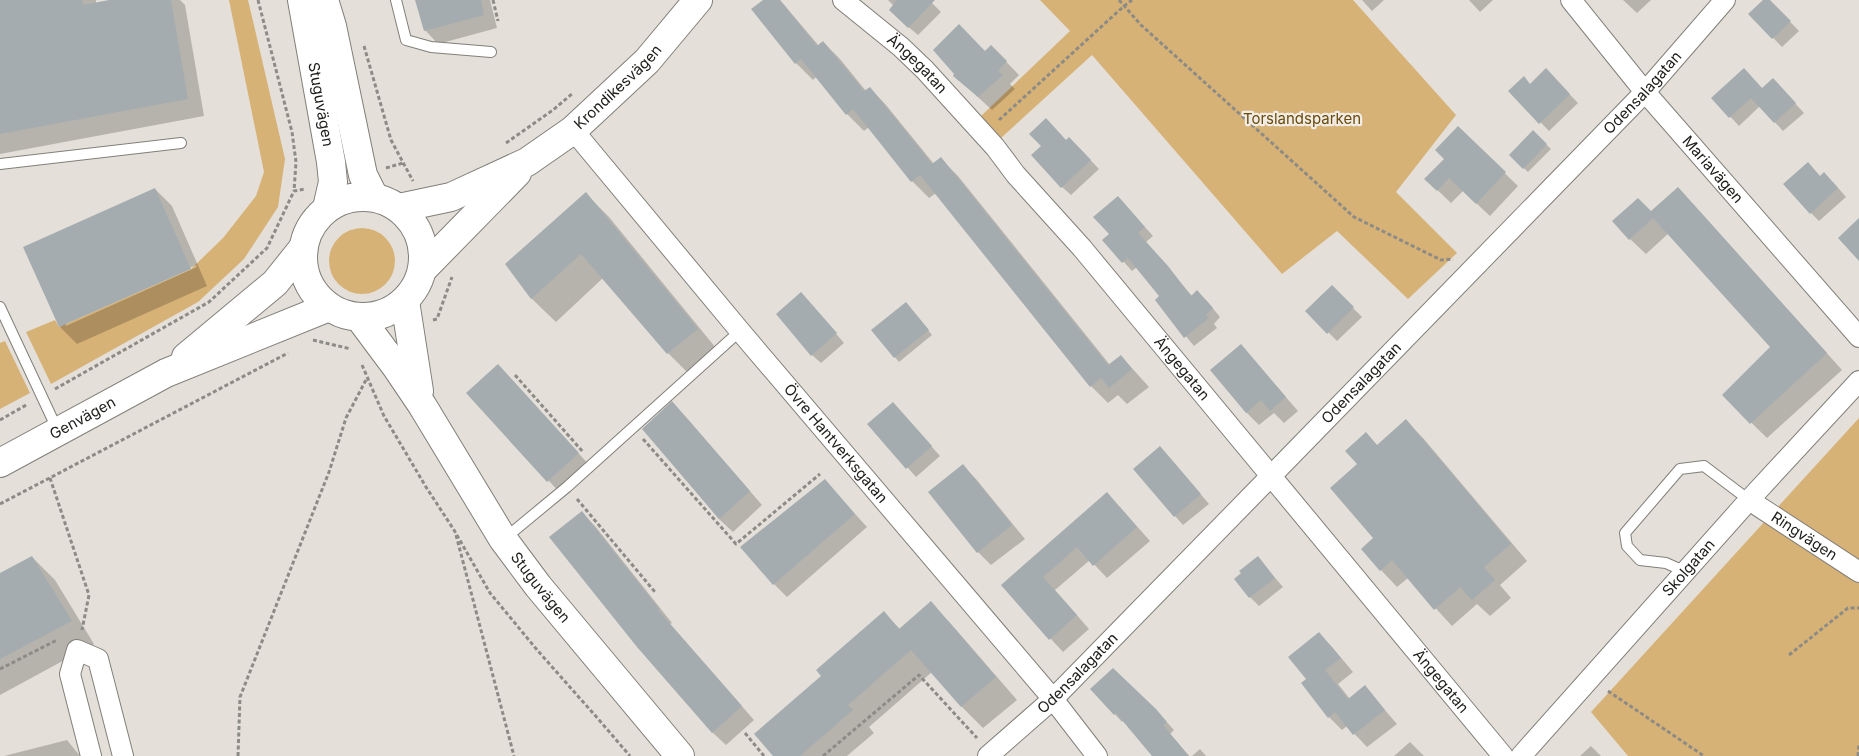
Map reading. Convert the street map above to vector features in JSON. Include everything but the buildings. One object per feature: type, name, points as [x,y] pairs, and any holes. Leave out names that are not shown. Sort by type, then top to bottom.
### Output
[{"type":"main road","name":"Stuguvägen","points":[[302,0],[331,162],[333,182],[327,208]]},
{"type":"main road","name":"Stuguvägen","points":[[324,0],[332,26],[368,186]]},
{"type":"main road","name":"Krondikesvägen","points":[[399,208],[451,197],[527,162],[573,130],[647,61],[698,0]]},
{"type":"main road","name":"Krondikesvägen","points":[[422,270],[527,162]]},
{"type":"main road","points":[[368,186],[399,208],[415,225],[423,247],[422,270],[416,287],[404,301],[383,314],[359,317],[343,314],[329,307],[314,291],[304,270],[303,248],[311,226],[327,208],[349,198],[368,186]]},
{"type":"main road","name":"Genvägen","points":[[166,374],[275,283],[303,248]]},
{"type":"main road","name":"Stuguvägen","points":[[404,301],[413,362],[422,405]]},
{"type":"main road","name":"Genvägen","points":[[0,463],[166,374],[329,307]]},
{"type":"main road","name":"Stuguvägen","points":[[359,317],[422,405],[503,539],[538,586],[680,756]]},
{"type":"street","name":"Ängegatan","points":[[843,0],[901,47],[983,134],[1016,175],[1082,248],[1503,756]]},
{"type":"street","name":"Mariavägen","points":[[1571,0],[1645,92],[1859,337]]},
{"type":"street","name":"Odensalagatan","points":[[989,754],[1053,699],[1271,476],[1645,92],[1725,0]]},
{"type":"street","name":"Övre Hantverksgatan","points":[[573,130],[1053,699],[1097,756]]},
{"type":"street","name":"Skolgatan","points":[[1521,756],[1749,500],[1859,381]]},
{"type":"street","name":"Ringvägen","points":[[1749,500],[1859,572]]},
{"type":"street","points":[[72,639],[70,674],[92,756]]},
{"type":"street","points":[[72,639],[98,659],[124,756]]},
{"type":"lane","points":[[396,0],[406,40],[431,47],[490,52]]},
{"type":"lane","points":[[0,164],[181,142]]},
{"type":"lane","points":[[0,307],[58,432]]},
{"type":"lane","points":[[503,539],[567,487],[740,330]]},
{"type":"lane","points":[[1686,572],[1666,563],[1640,560],[1627,546],[1625,534],[1680,469],[1704,466],[1749,500]]},
{"type":"path","points":[[0,420],[209,302],[267,248],[294,191],[296,162],[292,132],[258,0]]},
{"type":"path","points":[[493,0],[498,21]]},
{"type":"path","points":[[1119,0],[1155,38],[1354,217],[1441,260],[1482,258]]},
{"type":"path","points":[[983,134],[1132,0]]},
{"type":"path","points":[[498,148],[553,110],[574,92]]},
{"type":"path","points":[[368,186],[403,163]]},
{"type":"path","points":[[294,191],[333,182]]},
{"type":"path","points":[[413,182],[421,182]]},
{"type":"path","points":[[312,340],[356,350]]},
{"type":"path","points":[[0,504],[295,349]]},
{"type":"path","points":[[515,375],[593,463]]},
{"type":"path","points":[[238,756],[240,697],[329,472],[346,418],[367,377]]},
{"type":"path","points":[[633,427],[736,544],[820,474]]},
{"type":"path","points":[[0,669],[72,639],[82,628],[89,595],[50,478]]},
{"type":"path","points":[[567,487],[655,592]]},
{"type":"path","points":[[454,530],[514,756]]},
{"type":"path","points":[[1789,655],[1848,608],[1859,608]]},
{"type":"path","points":[[72,639],[82,628]]},
{"type":"path","points":[[823,756],[919,675],[989,754]]},
{"type":"path","points":[[1590,679],[1704,756]]},
{"type":"path","points":[[744,733],[764,756]]},
{"type":"path","points":[[1858,756],[1859,743]]},
{"type":"green space","points":[[229,0],[248,0],[253,21],[285,159],[278,207],[244,259],[198,302],[51,384],[26,332],[55,320],[59,327],[191,269],[223,238],[256,196],[264,172]]},
{"type":"green space","name":"Torslandsparken","points":[[1040,0],[1353,0],[1456,115],[1396,192],[1457,253],[1408,299],[1337,231],[1282,274],[1092,55],[1001,138],[981,116],[1070,31]]},
{"type":"green space","points":[[362,228],[374,231],[385,238],[392,249],[395,261],[392,273],[385,284],[374,291],[362,294],[350,291],[339,284],[332,273],[329,261],[332,249],[339,238],[350,231]]},
{"type":"green space","points":[[5,341],[30,393],[0,409],[0,343]]},
{"type":"green space","points":[[1859,418],[1859,756],[1628,756],[1591,712]]}]
